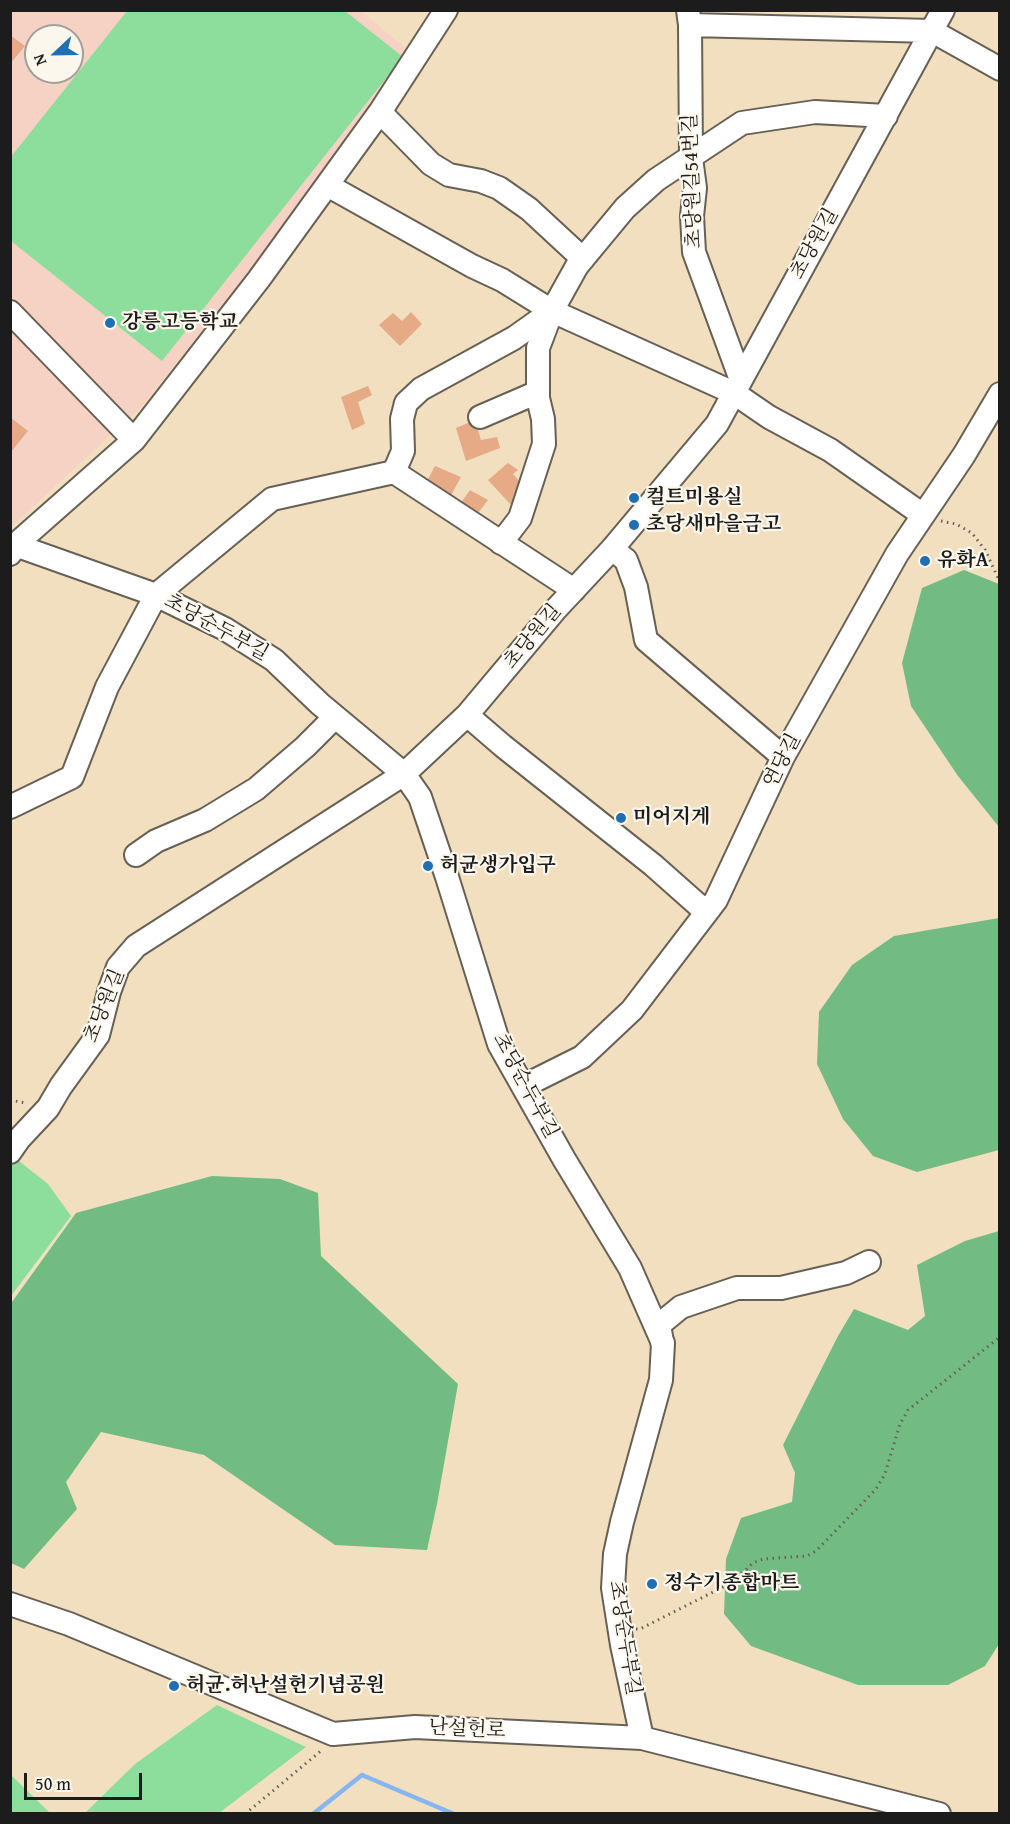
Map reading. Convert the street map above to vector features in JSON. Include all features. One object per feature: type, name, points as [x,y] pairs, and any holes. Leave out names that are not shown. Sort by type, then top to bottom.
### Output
[{"type":"street","points":[[13,550],[134,440],[259,279],[380,112],[446,10]]},
{"type":"street","name":"초당원길","points":[[10,1152],[48,1108],[98,1035],[118,967],[136,946],[404,774],[468,715],[556,609],[612,549],[717,424],[943,10]]},
{"type":"street","points":[[689,18],[932,31],[999,69]]},
{"type":"street","name":"초당원길54번길","points":[[689,18],[691,158],[695,188],[692,216],[694,252],[738,387]]},
{"type":"street","points":[[380,112],[431,164],[449,175],[481,181],[499,188],[529,209],[583,259]]},
{"type":"street","points":[[501,543],[520,518],[544,444],[543,419],[538,398],[538,348],[552,311],[577,266],[625,208],[656,180],[742,123],[815,112],[886,116]]},
{"type":"street","points":[[327,185],[502,280],[552,311],[738,387],[769,417],[830,450],[925,513]]},
{"type":"street","points":[[394,472],[403,451],[402,419],[406,403],[421,389],[514,338],[552,311]]},
{"type":"street","points":[[10,312],[134,440]]},
{"type":"street","points":[[480,417],[538,392]]},
{"type":"street","name":"연당길","points":[[524,1086],[582,1057],[632,1010],[716,900],[783,757],[897,554],[993,419],[999,394]]},
{"type":"street","points":[[10,807],[72,777],[107,687],[156,595],[272,499],[394,472],[574,590]]},
{"type":"street","points":[[612,549],[626,560],[636,587],[645,640],[783,757]]},
{"type":"street","name":"초당순두부길","points":[[13,550],[156,595],[225,628],[274,660],[335,717],[404,774],[420,797],[499,1044],[564,1159],[630,1268],[663,1343],[661,1380],[615,1554],[613,1588],[642,1738]]},
{"type":"street","points":[[468,715],[503,746],[653,865],[706,912]]},
{"type":"street","points":[[136,855],[156,841],[205,820],[256,789],[305,747],[335,717]]},
{"type":"street","points":[[663,1343],[658,1325],[681,1307],[736,1288],[781,1288],[846,1273],[869,1262]]},
{"type":"street","name":"난설헌로","points":[[10,1604],[69,1624],[333,1734],[415,1727],[642,1738],[939,1814]]},
{"type":"path","points":[[925,513],[941,521],[956,524],[972,533],[985,550],[999,582]]},
{"type":"path","points":[[619,1627],[640,1629],[727,1585],[753,1563],[763,1558],[807,1556],[816,1551],[876,1490],[885,1474],[900,1424],[908,1410],[999,1336]]},
{"type":"path","points":[[244,1814],[321,1752],[333,1734]]},
{"type":"shaded area","name":"강릉고등학교","points":[[11,11],[361,11],[408,50],[278,239],[141,407],[11,527]]},
{"type":"green space","name":"강릉고등학교","points":[[127,11],[345,11],[403,57],[162,361],[11,241],[10,158],[69,84],[84,84],[84,65]]},
{"type":"green space","points":[[964,570],[999,584],[999,827],[958,776],[911,706],[902,663],[922,588]]},
{"type":"green space","points":[[999,918],[999,1150],[917,1172],[873,1156],[843,1119],[817,1064],[819,1012],[852,965],[894,936]]},
{"type":"green space","points":[[14,1157],[48,1184],[71,1216],[11,1296],[10,1163]]},
{"type":"green space","points":[[212,1176],[280,1179],[318,1193],[321,1256],[458,1384],[427,1550],[335,1545],[204,1455],[101,1432],[66,1482],[77,1509],[24,1569],[11,1563],[11,1302],[76,1213]]},
{"type":"green space","points":[[999,1231],[999,1644],[985,1666],[948,1685],[858,1685],[751,1646],[724,1614],[726,1559],[741,1518],[792,1502],[795,1473],[783,1445],[854,1309],[908,1330],[925,1316],[917,1265],[965,1241]]},
{"type":"green space","points":[[217,1705],[306,1747],[219,1813],[85,1813],[135,1764]]},
{"type":"green space","points":[[11,1775],[50,1813],[11,1813]]},
{"type":"building","points":[[10,35],[24,47],[10,64]]},
{"type":"building","points":[[411,312],[422,324],[400,346],[379,325],[393,313],[402,321]]},
{"type":"building","points":[[368,386],[372,395],[358,402],[365,424],[352,430],[341,397]]},
{"type":"building","points":[[10,417],[28,431],[10,453]]},
{"type":"building","points":[[475,420],[481,440],[497,437],[500,448],[466,461],[456,428]]},
{"type":"building","points":[[508,463],[518,470],[513,474],[525,488],[511,505],[488,480]]},
{"type":"building","points":[[435,466],[461,477],[450,497],[426,483]]},
{"type":"building","points":[[470,490],[488,500],[475,517],[460,504]]},
{"type":"waterway","points":[[313,1814],[362,1775],[454,1814]]},
{"type":"place","name":"강릉고등학교","points":[[110,323]]},
{"type":"place","name":"컬트미용실","points":[[634,498]]},
{"type":"place","name":"초당새마을금고","points":[[634,525]]},
{"type":"place","name":"유화A","points":[[925,561]]},
{"type":"place","name":"미어지게","points":[[621,818]]},
{"type":"place","name":"허균생가입구","points":[[428,866]]},
{"type":"place","name":"정수기종합마트","points":[[652,1584]]},
{"type":"place","name":"허균.허난설헌기념공원","points":[[174,1686]]}]
